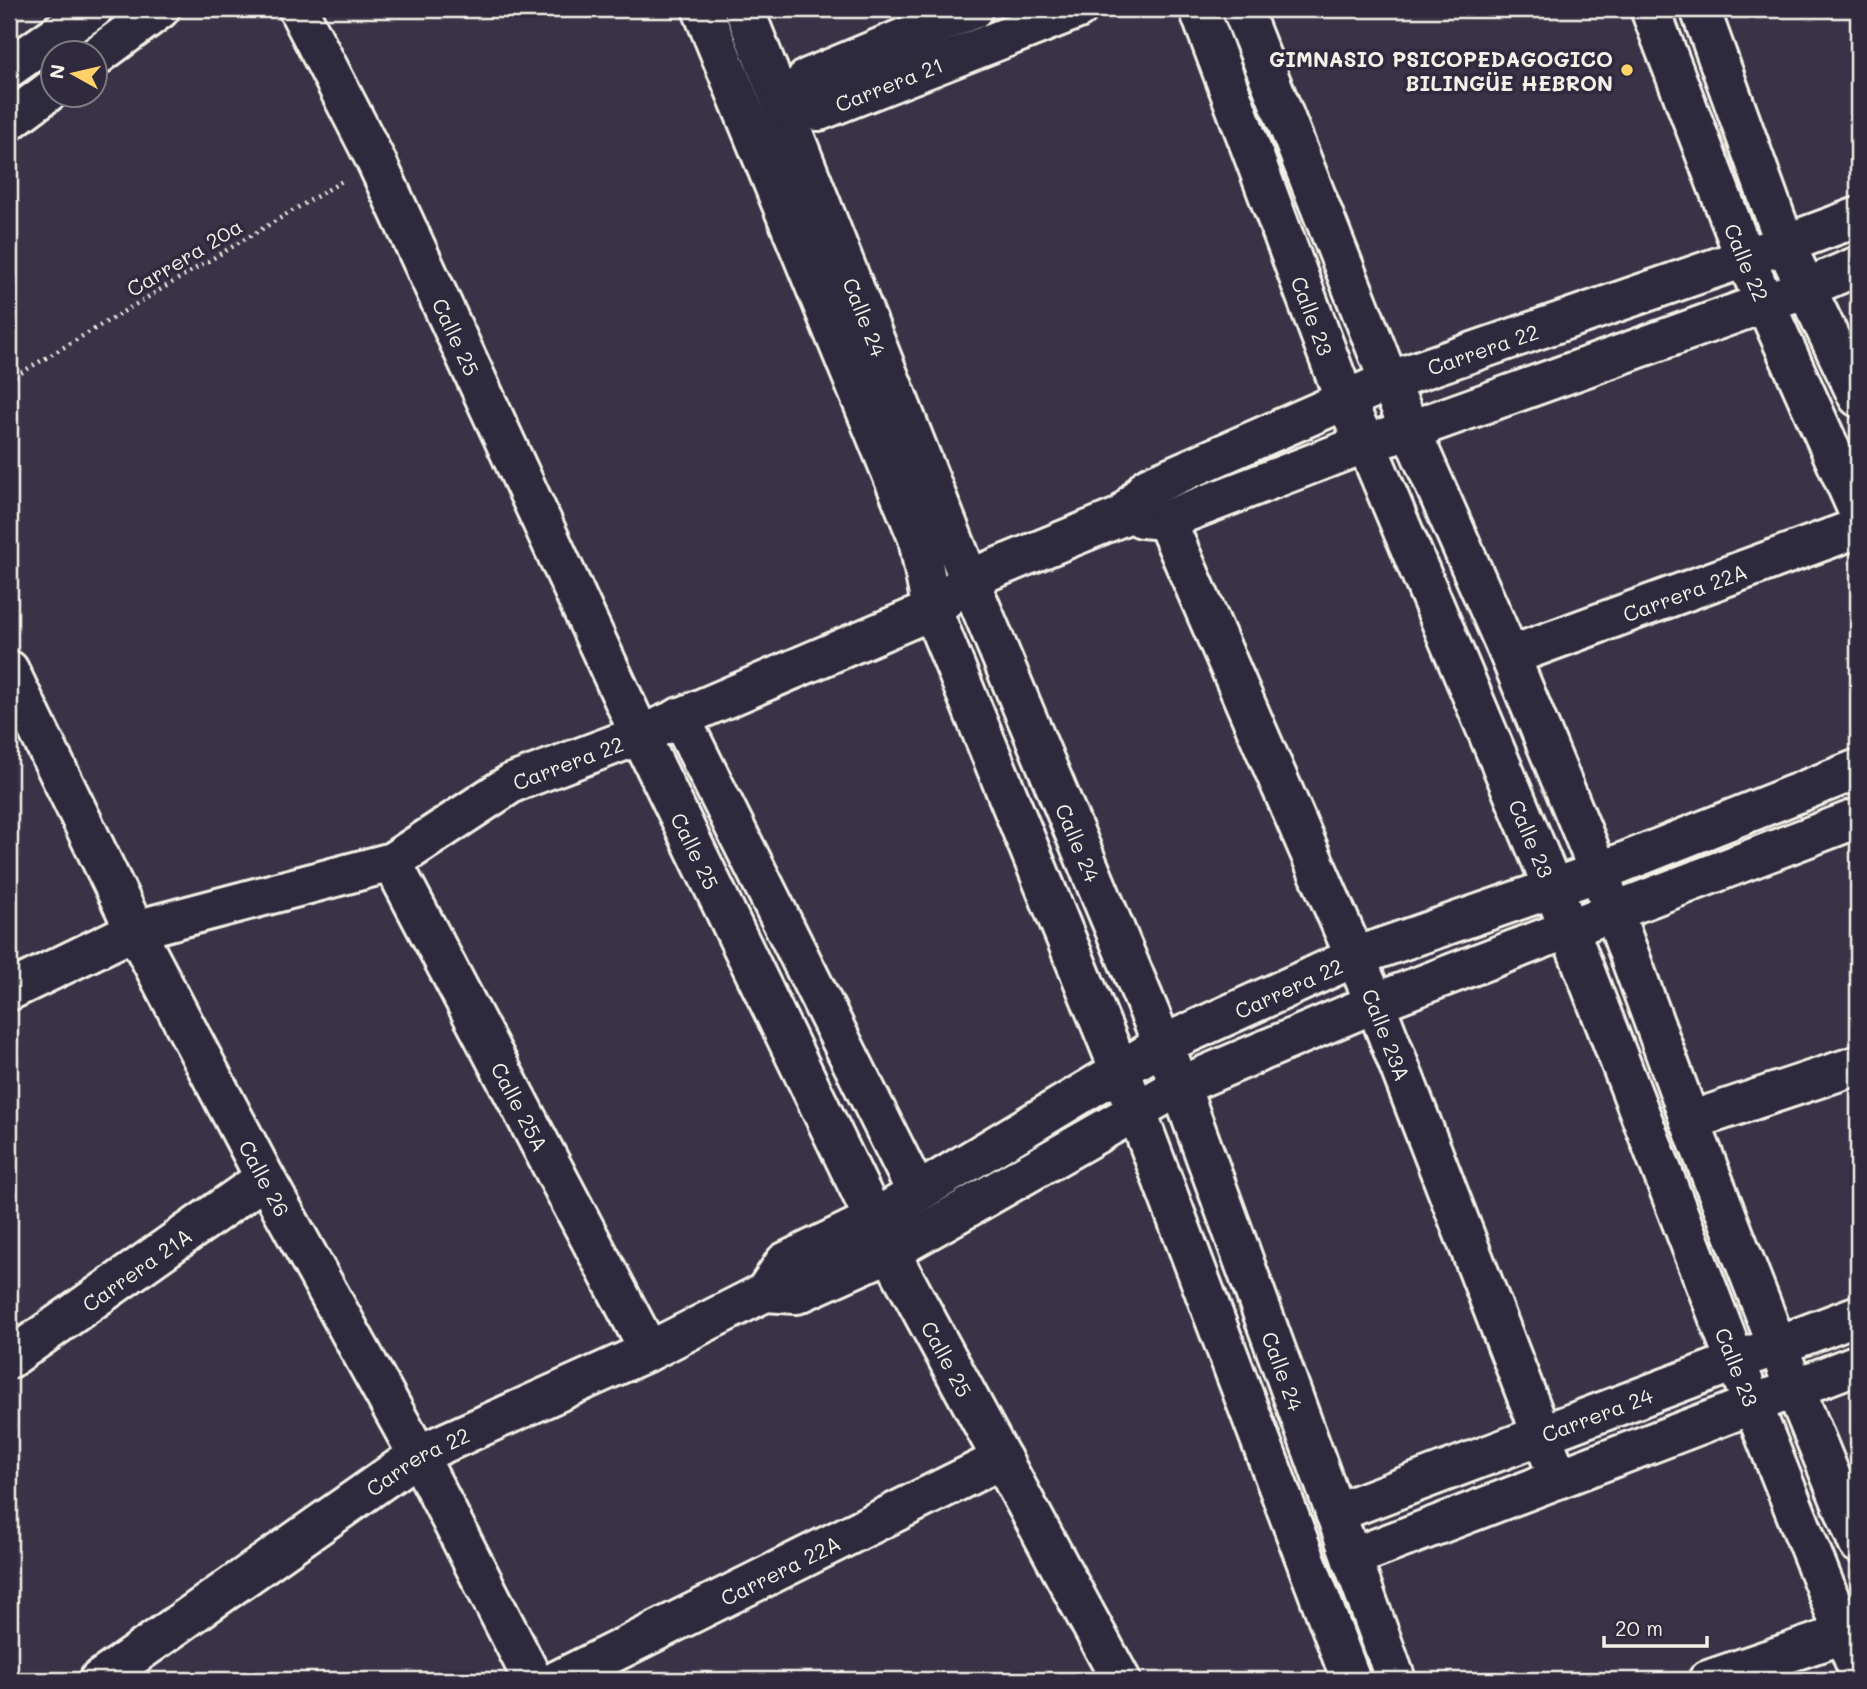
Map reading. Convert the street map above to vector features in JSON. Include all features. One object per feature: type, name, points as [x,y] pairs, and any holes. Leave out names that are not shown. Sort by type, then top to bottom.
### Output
[{"type":"street","points":[[9,68],[93,9]]},
{"type":"street","points":[[108,48],[160,9]]},
{"type":"street","name":"Calle 25","points":[[298,9],[376,161],[639,735],[882,1236],[1121,1680]]},
{"type":"street","name":"Calle 24","points":[[702,9],[918,538],[932,610],[1120,1069],[1351,1680]]},
{"type":"street","name":"Calle 24","points":[[744,9],[969,579],[1180,1086],[1396,1680]]},
{"type":"street","name":"Carrera 21","points":[[782,107],[808,78],[973,9]]},
{"type":"street","name":"Carrera 21","points":[[782,107],[819,111],[1078,9]]},
{"type":"street","name":"Calle 23","points":[[1199,9],[1345,401],[1366,443],[1553,888],[1735,1360],[1851,1631],[1858,1670]]},
{"type":"street","name":"Calle 23","points":[[1242,9],[1389,381],[1510,656],[1599,872],[1690,1121],[1858,1543]]},
{"type":"street","name":"Calle 22","points":[[1650,9],[1745,258],[1858,511]]},
{"type":"street","name":"Calle 22","points":[[1710,11],[1785,244],[1858,397]]},
{"type":"street","points":[[9,121],[38,99]]},
{"type":"street","name":"Carrera 22","points":[[9,990],[135,930],[392,862],[512,783],[639,735],[932,610],[969,579],[1123,516],[1148,487],[1389,381],[1858,217]]},
{"type":"street","name":"Carrera 22","points":[[1123,516],[1166,520],[1366,443],[1410,430],[1806,288],[1858,266]]},
{"type":"street","name":"Calle 23A","points":[[1166,520],[1375,1003],[1558,1477]]},
{"type":"street","name":"Carrera 22A","points":[[1510,656],[1858,528]]},
{"type":"street","name":"Calle 26","points":[[9,670],[135,930],[265,1178],[418,1455],[533,1680]]},
{"type":"street","points":[[680,717],[917,1193]]},
{"type":"street","name":"Carrera 22","points":[[882,1236],[917,1193],[1162,1045],[1355,957],[1599,872],[1858,769]]},
{"type":"street","name":"Carrera 22","points":[[99,1680],[418,1455],[649,1351],[765,1292],[797,1294],[882,1236],[1180,1086],[1375,1003],[1858,818]]},
{"type":"street","name":"Calle 25A","points":[[392,862],[649,1351]]},
{"type":"street","points":[[1690,1121],[1858,1065]]},
{"type":"street","name":"Carrera 21A","points":[[9,1359],[265,1178]]},
{"type":"street","name":"Carrera 24","points":[[1335,1513],[1858,1315]]},
{"type":"street","points":[[1351,1558],[1858,1364]]},
{"type":"street","name":"Carrera 22A","points":[[558,1680],[1002,1459]]},
{"type":"street","points":[[1708,1680],[1851,1631]]},
{"type":"path","name":"Carrera 20a","points":[[9,380],[376,161]]},
{"type":"place","name":"GIMNASIO PSICOPEDAGOGICO BILINGÜE HEBRON","points":[[1627,70]]}]
